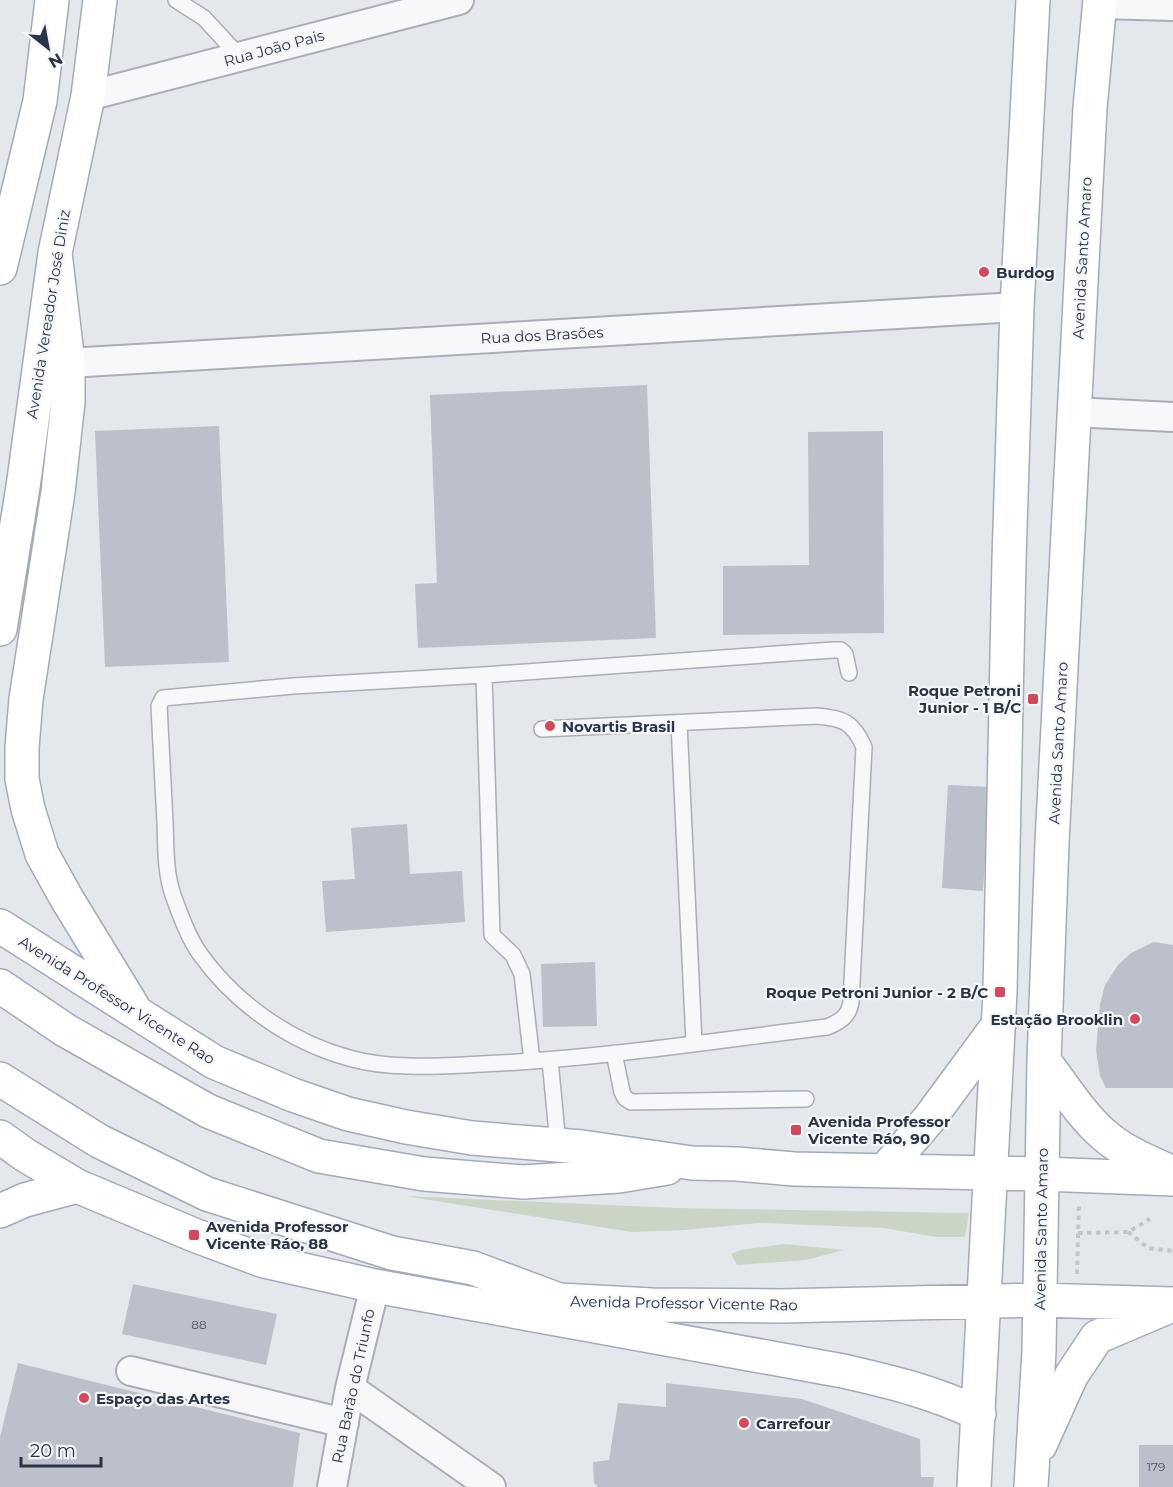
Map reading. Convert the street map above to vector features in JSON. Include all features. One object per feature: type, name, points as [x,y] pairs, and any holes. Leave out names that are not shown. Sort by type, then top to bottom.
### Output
[{"type":"main road","points":[[2,252],[40,101],[52,0]]},
{"type":"main road","name":"Avenida Vereador José Diniz","points":[[0,629],[55,253],[88,96],[100,0]]},
{"type":"main road","points":[[974,1487],[999,1024],[1008,572],[1017,307],[1033,0]]},
{"type":"main road","name":"Avenida Santo Amaro","points":[[1032,1475],[1040,1300],[1044,1060],[1052,843],[1068,562],[1073,412],[1090,108],[1099,2]]},
{"type":"main road","points":[[55,253],[68,363],[68,402],[58,492],[26,699],[22,779],[28,809],[42,854],[137,1013]]},
{"type":"main road","points":[[0,906],[41,954]]},
{"type":"main road","name":"Avenida Professor Vicente Rao","points":[[0,926],[214,1062],[293,1095],[348,1114],[406,1127],[472,1138],[558,1144],[692,1163],[794,1169],[1173,1179]]},
{"type":"main road","name":"Avenida Professor Vicente Rao","points":[[0,986],[65,1030],[208,1111],[319,1156],[424,1174],[523,1182],[619,1176],[692,1163]]},
{"type":"main road","points":[[885,1170],[929,1119],[999,1024]]},
{"type":"main road","points":[[1044,1060],[1091,1122],[1104,1135],[1120,1147],[1173,1173]]},
{"type":"main road","name":"Avenida Professor Vicente Rao","points":[[0,1079],[99,1141],[207,1194],[392,1252],[473,1268],[560,1300],[652,1305],[781,1306],[1040,1300],[1173,1305]]},
{"type":"main road","points":[[0,1137],[77,1186],[194,1235],[264,1261],[387,1288],[786,1360],[912,1387],[954,1401],[979,1414]]},
{"type":"main road","points":[[0,1211],[25,1200],[77,1186]]},
{"type":"main road","points":[[387,1288],[560,1300]]},
{"type":"main road","points":[[652,1305],[786,1360]]},
{"type":"main road","points":[[1032,1475],[1071,1376],[1097,1337],[1173,1305]]},
{"type":"street","name":"Rua João Pais","points":[[88,96],[459,0]]},
{"type":"street","points":[[1099,2],[1173,6]]},
{"type":"street","name":"Rua dos Brasões","points":[[68,363],[1017,307]]},
{"type":"street","points":[[1073,412],[1173,417]]},
{"type":"street","name":"Rua Barão do Triunfo","points":[[332,1487],[350,1388],[387,1288]]},
{"type":"street","points":[[131,1371],[344,1423]]},
{"type":"street","points":[[350,1388],[491,1487]]},
{"type":"lane","points":[[176,0],[204,18],[240,57]]},
{"type":"lane","points":[[542,729],[817,716],[836,718],[846,722],[858,733],[864,747],[850,1010],[837,1023],[827,1027],[614,1053],[550,1060],[438,1066],[376,1064],[317,1048],[292,1035],[256,1012],[218,976],[199,952],[180,914],[167,873],[159,706],[161,699],[293,687],[833,650],[841,650],[846,654],[849,672]]},
{"type":"lane","points":[[484,675],[492,935],[513,955],[522,974],[532,1061]]},
{"type":"lane","points":[[679,723],[694,1043]]},
{"type":"lane","points":[[614,1053],[622,1092],[631,1102],[806,1099]]},
{"type":"lane","points":[[550,1060],[558,1144]]},
{"type":"path","points":[[1076,1301],[1080,1175]]},
{"type":"path","points":[[1078,1233],[1128,1232],[1150,1219]]},
{"type":"path","points":[[1128,1232],[1148,1248],[1173,1251]]},
{"type":"green space","points":[[405,1196],[676,1208],[969,1213],[965,1237],[936,1237],[884,1228],[759,1223],[632,1232]]},
{"type":"green space","points":[[784,1244],[844,1250],[806,1260],[737,1265],[731,1254],[741,1250]]},
{"type":"building","points":[[647,385],[656,638],[418,648],[415,584],[437,583],[430,395]]},
{"type":"building","points":[[219,426],[229,662],[105,667],[95,431]]},
{"type":"building","points":[[883,431],[884,633],[723,635],[723,566],[809,565],[808,432]]},
{"type":"building","points":[[948,785],[990,787],[983,891],[942,888]]},
{"type":"building","points":[[407,824],[410,874],[462,871],[465,922],[326,932],[322,881],[355,879],[351,828]]},
{"type":"building","name":"Estação Brooklin","points":[[1154,942],[1173,945],[1173,1088],[1106,1088],[1100,1076],[1096,1050],[1100,1004],[1105,985],[1118,965],[1131,953]]},
{"type":"building","points":[[595,962],[597,1026],[543,1027],[541,964]]},
{"type":"building","points":[[133,1284],[277,1314],[266,1365],[122,1334]]},
{"type":"building","name":"Espaço das Artes","points":[[18,1363],[300,1433],[293,1487],[0,1487],[0,1437]]},
{"type":"building","name":"Carrefour","points":[[666,1383],[802,1399],[920,1439],[921,1477],[934,1477],[933,1487],[598,1487],[594,1483],[593,1462],[609,1460],[618,1403],[666,1407]]},
{"type":"building","points":[[1139,1445],[1173,1445],[1173,1487],[1139,1487]]},
{"type":"place","name":"Burdog","points":[[984,272]]},
{"type":"place","name":"Roque Petroni Junior - 1 B/C","points":[[1033,699]]},
{"type":"place","name":"Novartis Brasil","points":[[550,726]]},
{"type":"place","name":"Roque Petroni Junior - 2 B/C","points":[[1000,992]]},
{"type":"place","name":"Estação Brooklin","points":[[1135,1019]]},
{"type":"place","name":"Avenida Professor Vicente Ráo, 90","points":[[796,1130]]},
{"type":"place","name":"Avenida Professor Vicente Ráo, 88","points":[[194,1235]]},
{"type":"place","name":"Espaço das Artes","points":[[84,1398]]},
{"type":"place","name":"Carrefour","points":[[744,1423]]}]
